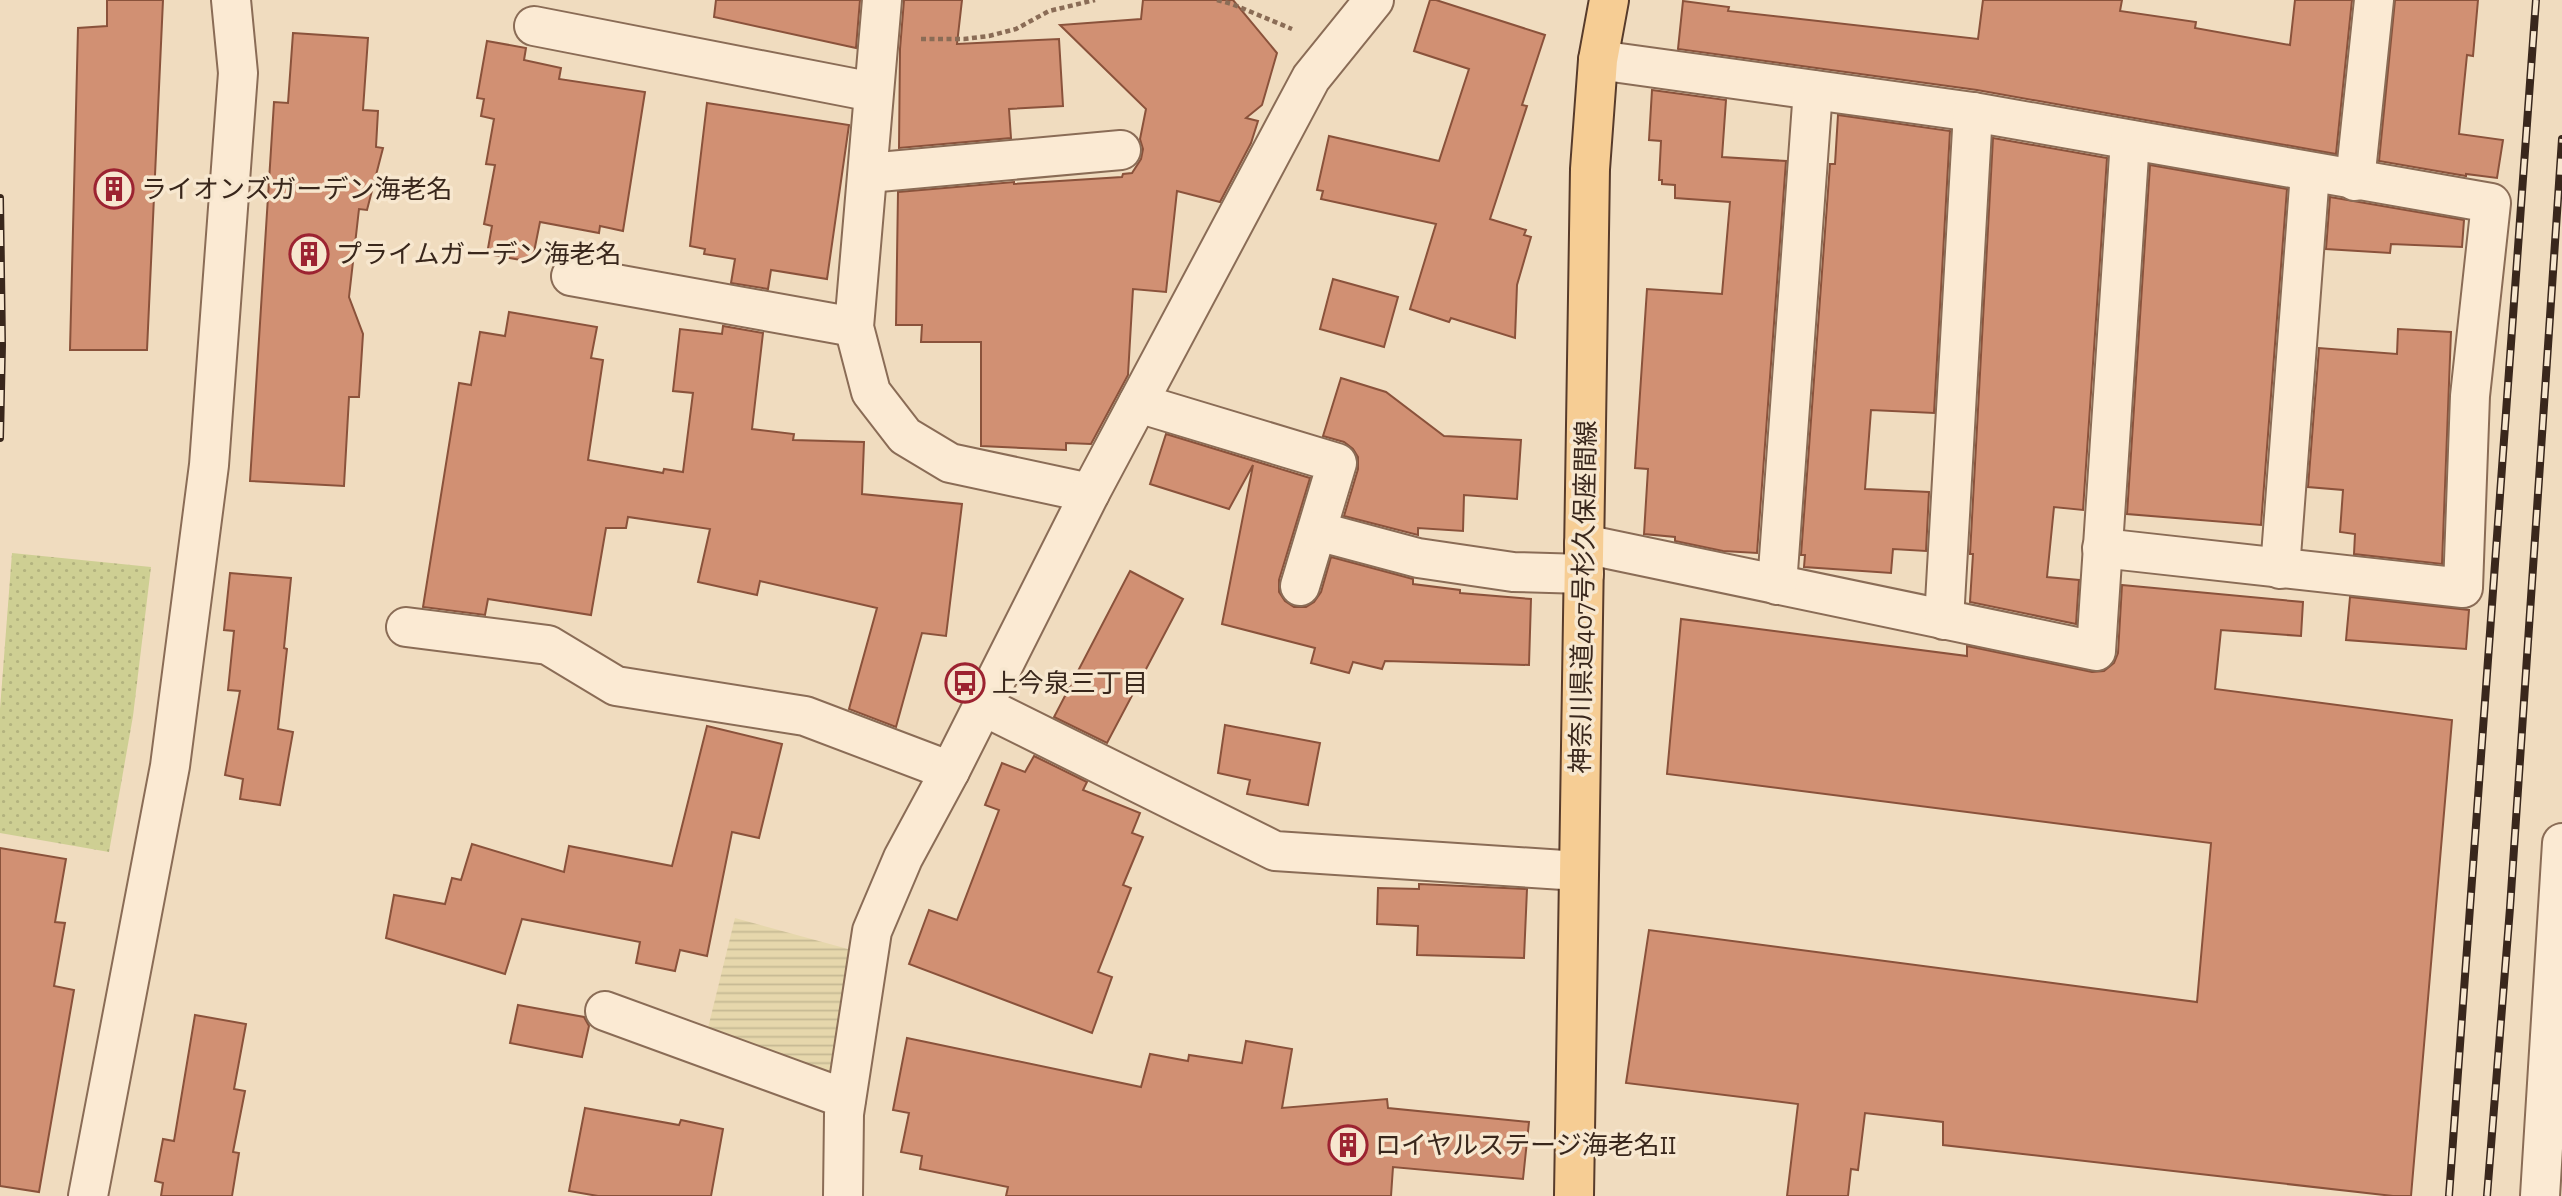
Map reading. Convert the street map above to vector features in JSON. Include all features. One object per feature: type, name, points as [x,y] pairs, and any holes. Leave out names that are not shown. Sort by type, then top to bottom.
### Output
[{"type":"main road","name":"神奈川県道407号杉久保座間線","points":[[1574,1196],[1590,169],[1598,60],[1609,0]]},
{"type":"street","points":[[88,1196],[170,766],[209,465],[238,72],[231,0]]},
{"type":"street","points":[[843,1196],[844,1114],[872,931],[903,858],[950,771],[1090,493],[1311,78],[1374,0]]},
{"type":"street","points":[[2355,181],[2374,0]]},
{"type":"street","points":[[880,17],[854,327],[871,392],[905,436],[950,463],[1090,493]]},
{"type":"street","points":[[534,26],[873,92]]},
{"type":"street","points":[[1598,60],[1973,112],[2491,203],[2470,396],[2463,588],[2102,548]]},
{"type":"street","points":[[1777,585],[1813,90]]},
{"type":"street","points":[[1944,620],[1973,112]]},
{"type":"street","points":[[1317,531],[1418,558],[1513,572],[1584,559],[1777,585],[2096,651],[2130,140]]},
{"type":"street","points":[[868,173],[1121,150]]},
{"type":"street","points":[[2280,569],[2311,173]]},
{"type":"street","points":[[571,276],[854,327]]},
{"type":"street","points":[[1138,403],[1337,463],[1300,586]]},
{"type":"street","points":[[406,627],[548,645],[616,686],[805,716],[950,771]]},
{"type":"street","points":[[983,706],[1275,851],[1579,871]]},
{"type":"street","points":[[2540,1196],[2555,1056],[2562,844]]},
{"type":"street","points":[[604,1011],[846,1100]]},
{"type":"path","points":[[880,17],[940,40],[989,36],[1016,29],[1049,11],[1096,0]]},
{"type":"path","points":[[1217,0],[1282,24],[1334,49]]},
{"type":"shaded area","points":[[735,918],[859,952],[831,1077],[707,1032]]},
{"type":"green space","points":[[12,553],[151,567],[133,716],[109,852],[0,833],[0,709]]},
{"type":"building","name":"ライオンズガーデン海老名","points":[[107,0],[163,0],[147,350],[70,350],[78,28],[107,26]]},
{"type":"building","points":[[716,0],[860,0],[856,48],[714,17]]},
{"type":"building","points":[[904,0],[962,0],[957,44],[1059,39],[1063,106],[1009,109],[1011,138],[899,148],[900,49]]},
{"type":"building","points":[[1143,0],[1233,0],[1277,53],[1262,105],[1246,118],[1258,121],[1251,143],[1220,202],[1177,191],[1166,292],[1133,289],[1128,375],[1091,444],[1066,443],[1066,450],[981,446],[981,342],[921,342],[922,325],[896,325],[898,192],[1014,182],[1122,177],[1123,174],[1132,173],[1141,159],[1143,149],[1140,139],[1146,109],[1060,25],[1141,19]]},
{"type":"building","points":[[1430,0],[1545,35],[1522,105],[1527,106],[1490,219],[1526,230],[1524,235],[1531,237],[1517,285],[1515,338],[1451,318],[1449,322],[1410,309],[1436,224],[1321,199],[1323,191],[1317,190],[1329,136],[1439,161],[1469,69],[1414,51]]},
{"type":"building","points":[[1983,0],[2122,0],[2120,11],[2196,22],[2195,28],[2290,45],[2295,0],[2352,0],[2336,154],[1977,90],[1678,49],[1683,1],[1729,7],[1728,11],[1978,39]]},
{"type":"building","points":[[2395,0],[2478,0],[2473,56],[2467,55],[2459,134],[2503,140],[2497,178],[2466,176],[2379,161]]},
{"type":"building","name":"プライムガーデン海老名","points":[[293,33],[368,38],[363,110],[378,111],[376,147],[383,148],[367,210],[359,209],[349,297],[363,334],[359,397],[349,397],[344,486],[250,481],[274,102],[288,103]]},
{"type":"building","points":[[487,41],[526,48],[524,60],[561,68],[559,79],[645,92],[623,231],[600,226],[599,233],[540,222],[532,262],[487,254],[492,226],[484,224],[495,165],[486,164],[494,119],[481,116],[484,99],[477,98]]},
{"type":"building","points":[[1652,90],[1726,100],[1722,157],[1786,161],[1757,553],[1723,551],[1675,541],[1675,537],[1644,534],[1648,469],[1635,468],[1647,289],[1722,294],[1730,202],[1675,198],[1675,185],[1662,184],[1662,180],[1659,180],[1661,141],[1649,140]]},
{"type":"building","points":[[707,103],[849,125],[827,279],[771,270],[768,289],[731,283],[735,259],[704,254],[705,249],[690,246]]},
{"type":"building","points":[[1838,115],[1950,131],[1934,413],[1871,410],[1865,489],[1929,492],[1926,551],[1893,549],[1891,573],[1804,567],[1805,555],[1801,555],[1830,164],[1835,164]]},
{"type":"building","points":[[1993,138],[2107,158],[2083,510],[2054,507],[2047,577],[2079,580],[2076,624],[1970,602],[1973,554],[1970,554]]},
{"type":"building","points":[[2150,165],[2287,189],[2261,525],[2127,514]]},
{"type":"building","points":[[2330,197],[2464,220],[2462,247],[2391,244],[2390,253],[2326,249]]},
{"type":"building","points":[[1333,279],[1398,297],[1384,347],[1320,329]]},
{"type":"building","points":[[509,312],[597,327],[591,358],[603,360],[588,460],[663,473],[664,469],[683,472],[693,393],[673,391],[680,329],[722,334],[723,326],[763,333],[752,429],[794,434],[793,440],[864,442],[862,494],[962,504],[946,636],[922,633],[896,727],[849,709],[877,608],[760,581],[757,595],[698,582],[710,529],[628,517],[626,528],[606,528],[591,615],[488,599],[485,615],[423,607],[459,383],[471,385],[480,332],[505,336]]},
{"type":"building","points":[[2398,329],[2451,332],[2442,564],[2354,554],[2355,534],[2340,532],[2343,490],[2308,487],[2319,348],[2397,354]]},
{"type":"building","points":[[1341,378],[1386,392],[1444,436],[1521,440],[1517,499],[1464,495],[1463,531],[1418,528],[1418,535],[1344,516],[1358,469],[1358,457],[1344,442],[1323,436]]},
{"type":"building","points":[[1166,434],[1310,478],[1279,580],[1279,592],[1285,601],[1294,607],[1306,607],[1314,602],[1321,592],[1331,557],[1413,579],[1413,584],[1460,590],[1460,593],[1531,599],[1529,665],[1385,661],[1382,669],[1353,662],[1349,673],[1311,663],[1315,648],[1222,624],[1253,465],[1229,509],[1150,484]]},
{"type":"building","points":[[1130,571],[1183,599],[1107,743],[1054,717]]},
{"type":"building","points":[[230,573],[291,578],[284,648],[287,649],[278,729],[293,732],[280,805],[240,799],[243,779],[225,775],[240,691],[228,690],[234,631],[224,630]]},
{"type":"building","points":[[2122,585],[2303,602],[2301,636],[2221,630],[2215,689],[2452,720],[2411,1196],[1943,1145],[1943,1122],[1865,1113],[1858,1170],[1851,1169],[1848,1196],[1787,1196],[1798,1104],[1626,1083],[1649,930],[2197,1002],[2211,843],[1667,774],[1681,619],[1967,656],[1967,646],[2092,672],[2104,671],[2114,663],[2118,653]]},
{"type":"building","points":[[2350,597],[2469,610],[2466,649],[2346,640]]},
{"type":"building","points":[[1225,725],[1320,743],[1308,805],[1247,794],[1250,780],[1218,773]]},
{"type":"building","points":[[707,726],[782,744],[759,838],[732,832],[707,956],[680,950],[675,971],[636,963],[640,942],[522,919],[505,974],[386,938],[394,895],[445,904],[452,878],[461,880],[472,844],[564,872],[569,846],[672,866]]},
{"type":"building","points":[[1034,756],[1087,782],[1083,790],[1140,813],[1132,833],[1143,837],[1123,885],[1131,888],[1098,972],[1112,977],[1092,1033],[909,964],[929,910],[957,920],[999,810],[985,805],[1002,763],[1025,772]]},
{"type":"building","points":[[0,848],[66,859],[55,922],[65,923],[54,986],[74,990],[39,1192],[0,1186]]},
{"type":"building","points":[[1419,884],[1527,889],[1524,958],[1417,955],[1418,926],[1377,924],[1378,888],[1419,889]]},
{"type":"building","points":[[518,1005],[584,1017],[589,1026],[582,1057],[510,1043]]},
{"type":"building","points":[[195,1015],[246,1024],[234,1089],[245,1091],[233,1152],[239,1153],[232,1196],[161,1196],[163,1183],[155,1181],[163,1139],[174,1141]]},
{"type":"building","points":[[907,1038],[1141,1087],[1150,1054],[1188,1061],[1189,1055],[1242,1063],[1246,1041],[1292,1049],[1282,1108],[1387,1099],[1388,1108],[1529,1122],[1523,1179],[1393,1167],[1391,1196],[1006,1196],[1008,1187],[920,1169],[922,1156],[901,1152],[909,1113],[893,1110]]},
{"type":"building","points":[[585,1108],[679,1125],[681,1120],[723,1129],[711,1196],[598,1196],[569,1191]]},
{"type":"railway","points":[[2449,1196],[2536,0]]},
{"type":"railway","points":[[2487,1196],[2510,908],[2562,139]]},
{"type":"railway","points":[[0,198],[0,438]]},
{"type":"place","name":"ライオンズガーデン海老名","points":[[114,189]]},
{"type":"place","name":"プライムガーデン海老名","points":[[309,254]]},
{"type":"place","name":"上今泉三丁目","points":[[965,683]]},
{"type":"place","name":"ロイヤルステージ海老名II","points":[[1348,1145]]}]
